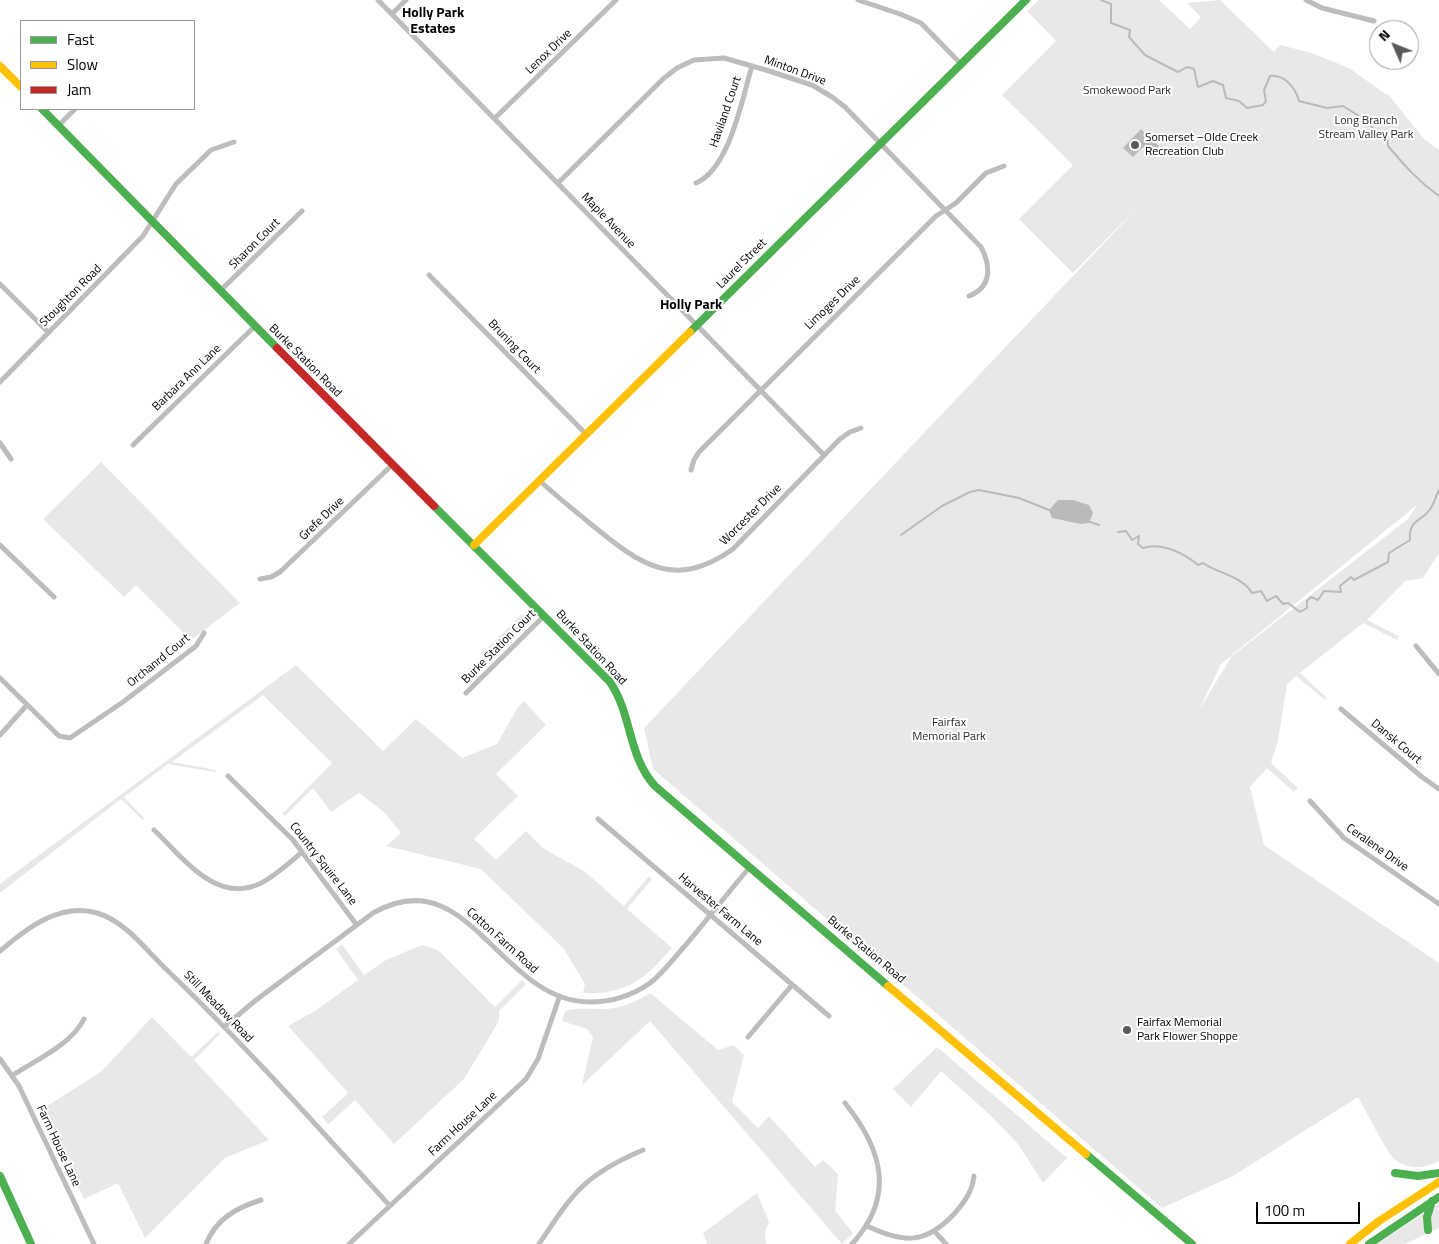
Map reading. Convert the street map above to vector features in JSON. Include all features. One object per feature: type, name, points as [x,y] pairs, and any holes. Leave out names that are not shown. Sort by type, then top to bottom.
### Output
[{"type":"street","name":"Maple Avenue","points":[[378,0],[824,455]]},
{"type":"street","points":[[392,14],[406,0]]},
{"type":"street","name":"Lenox Drive","points":[[495,118],[616,0]]},
{"type":"street","points":[[858,0],[920,23],[961,64]]},
{"type":"street","name":"Laurel Street","points":[[474,545],[540,482],[586,434],[1026,0]]},
{"type":"street","points":[[1306,0],[1322,8],[1370,20]]},
{"type":"street","name":"Minton Drive","points":[[558,183],[656,86],[677,68],[694,60],[716,57],[752,66],[812,85],[826,92],[845,107],[975,239],[985,256],[988,270],[986,281],[980,290],[969,296]]},
{"type":"street","points":[[0,66],[20,87]]},
{"type":"street","name":"Haviland Court","points":[[696,183],[709,176],[723,154],[752,66]]},
{"type":"street","name":"Burke Station Road","points":[[43,110],[392,465],[546,615],[614,685],[625,708],[639,762],[646,775],[663,794],[896,990],[1192,1244]]},
{"type":"street","points":[[59,125],[74,110]]},
{"type":"street","name":"Stoughton Road","points":[[0,382],[143,236],[176,184],[211,150],[234,142]]},
{"type":"street","name":"Limoges Drive","points":[[691,470],[699,452],[945,209],[956,203],[986,173],[1004,166]]},
{"type":"street","name":"Sharon Court","points":[[222,290],[302,211]]},
{"type":"street","name":"Bruning Court","points":[[429,274],[586,434]]},
{"type":"street","points":[[0,284],[48,332]]},
{"type":"street","name":"Barbara Ann Lane","points":[[133,445],[255,326]]},
{"type":"street","name":"Worcester Drive","points":[[540,482],[633,557],[658,567],[684,569],[704,565],[733,549],[840,438],[861,428]]},
{"type":"street","points":[[0,443],[11,459]]},
{"type":"street","name":"Grefe Drive","points":[[260,579],[271,578],[280,572],[392,465]]},
{"type":"street","points":[[0,545],[54,597]]},
{"type":"street","name":"Burke Station Court","points":[[466,693],[546,615]]},
{"type":"street","name":"Orchanrd Court","points":[[27,705],[59,736],[67,738],[77,735],[196,646],[204,633]]},
{"type":"street","points":[[1416,646],[1439,674]]},
{"type":"street","points":[[0,678],[27,705],[0,735]]},
{"type":"street","name":"Dansk Court","points":[[1341,709],[1439,789]]},
{"type":"street","name":"Country Squire Lane","points":[[228,776],[280,826],[356,924]]},
{"type":"street","name":"Ceralene Drive","points":[[1310,801],[1344,838],[1439,904]]},
{"type":"street","name":"Harvester Farm Lane","points":[[598,819],[829,1016]]},
{"type":"street","points":[[154,830],[207,880],[228,888],[244,889],[258,884],[302,852]]},
{"type":"street","name":"Cotton Farm Road","points":[[224,1027],[256,1000],[356,924],[379,909],[398,902],[419,901],[441,906],[461,917],[528,980],[559,998],[586,1002],[603,1002],[621,998],[639,990],[662,972],[749,868]]},
{"type":"street","name":"Still Meadow Road","points":[[0,951],[33,925],[54,914],[74,910],[97,913],[116,922],[224,1027],[390,1206]]},
{"type":"street","points":[[748,1037],[792,985]]},
{"type":"street","name":"Farm House Lane","points":[[349,1244],[526,1079],[538,1059],[559,998]]},
{"type":"street","points":[[13,1075],[70,1038],[79,1029],[84,1019]]},
{"type":"street","name":"Farm House Lane","points":[[0,1059],[13,1075],[94,1244]]},
{"type":"street","points":[[845,1103],[868,1134],[877,1162],[878,1194],[867,1226],[852,1244]]},
{"type":"street","points":[[539,1244],[568,1202],[586,1181],[612,1164],[643,1150]]},
{"type":"street","points":[[1395,1173],[1418,1176],[1439,1173]]},
{"type":"street","points":[[0,1176],[31,1244]]},
{"type":"street","points":[[867,1226],[887,1238],[899,1241],[920,1240],[936,1233],[966,1199],[972,1188],[974,1176]]},
{"type":"street","points":[[1350,1244],[1380,1221],[1439,1182]]},
{"type":"street","points":[[1428,1230],[1427,1217],[1435,1199]]},
{"type":"street","points":[[1369,1244],[1435,1199]]},
{"type":"street","points":[[206,1244],[216,1226],[228,1214],[260,1200]]},
{"type":"street","points":[[936,1233],[946,1244]]},
{"type":"green space","name":"Fairfax Memorial Park","points":[[1039,0],[1159,0],[1190,29],[1201,17],[1187,3],[1220,0],[1274,52],[1280,45],[1312,53],[1349,68],[1388,94],[1424,139],[1439,150],[1439,553],[1423,578],[1405,581],[1367,620],[1399,636],[1397,640],[1363,623],[1300,673],[1327,698],[1325,700],[1296,676],[1287,684],[1278,741],[1271,763],[1298,788],[1294,792],[1267,768],[1250,787],[1264,845],[1439,963],[1439,1161],[1434,1164],[1411,1167],[1394,1159],[1381,1140],[1358,1097],[1233,1176],[1162,1208],[653,769],[644,728],[1146,199],[1073,273],[1019,219],[1073,165],[1002,95],[1056,41],[1027,11]],"holes":[[[1417,505],[1408,519],[1232,656],[1199,710],[1221,664]]]},
{"type":"green space","points":[[101,462],[240,603],[191,640],[136,585],[124,597],[43,519]]},
{"type":"green space","points":[[522,614],[525,620],[515,636],[497,649],[486,650]]},
{"type":"green space","points":[[296,665],[383,751],[416,719],[462,758],[497,744],[518,707],[524,701],[546,725],[496,774],[518,796],[474,839],[496,860],[526,831],[544,849],[584,871],[624,906],[649,876],[652,879],[627,909],[672,948],[653,968],[634,983],[611,991],[583,993],[585,984],[564,949],[481,869],[386,846],[401,833],[384,812],[359,793],[331,812],[313,788],[285,816],[282,814],[332,763],[263,695],[172,762],[216,770],[215,772],[168,764],[124,797],[144,818],[143,820],[121,799],[0,893],[0,884]]},
{"type":"green space","points":[[342,944],[364,975],[386,960],[422,945],[438,950],[495,1007],[522,980],[526,984],[499,1011],[499,1021],[464,1079],[394,1144],[355,1100],[329,1124],[322,1117],[348,1093],[288,1026],[315,1011],[358,980],[336,949]]},
{"type":"green space","points":[[650,993],[718,1050],[734,1045],[744,1055],[732,1102],[758,1128],[769,1116],[815,1167],[823,1160],[838,1174],[835,1211],[853,1233],[842,1244],[650,1021],[582,1085],[593,1037],[587,1029],[562,1021],[565,1012],[574,1009],[609,1009],[619,1007]]},
{"type":"green space","points":[[152,1017],[191,1057],[218,1032],[220,1034],[194,1060],[269,1140],[225,1158],[145,1238],[118,1183],[84,1199],[41,1110],[102,1071]]},
{"type":"green space","points":[[937,1047],[1067,1158],[1043,1183],[1018,1144],[989,1114],[941,1071],[911,1107],[893,1089]]},
{"type":"green space","points":[[757,1193],[769,1222],[765,1231],[766,1244],[707,1244],[703,1233]]},
{"type":"green space","points":[[1439,1203],[1439,1228],[1405,1244],[1377,1244]]},
{"type":"shaded area","points":[[1141,129],[1159,146],[1151,155],[1143,147],[1133,157],[1123,148]]},
{"type":"shaded area","points":[[1058,500],[1073,500],[1089,505],[1093,513],[1089,523],[1081,524],[1052,518],[1049,510]]},
{"type":"waterway","points":[[1101,0],[1111,4],[1111,23],[1130,30],[1129,37],[1145,55],[1178,72],[1187,67],[1194,69],[1198,87],[1213,81],[1223,85],[1226,98],[1239,101],[1247,108],[1263,105],[1266,101],[1264,90],[1270,76],[1275,76],[1289,83],[1299,101],[1327,108],[1343,106],[1364,119],[1374,129],[1387,136],[1388,146],[1406,167],[1439,196]]},
{"type":"waterway","points":[[901,535],[942,506],[970,492],[979,490],[1019,498],[1049,510]]},
{"type":"waterway","points":[[1118,532],[1126,531],[1132,540],[1139,536],[1138,544],[1143,548],[1157,546],[1186,556],[1198,565],[1203,563],[1236,579],[1248,587],[1252,593],[1261,591],[1267,601],[1276,596],[1283,604],[1288,603],[1300,612],[1307,608],[1307,601],[1311,597],[1318,600],[1324,591],[1341,592],[1340,586],[1351,577],[1354,580],[1388,562],[1389,553],[1410,540],[1413,524],[1431,508],[1439,490]]},
{"type":"waterway","points":[[1090,522],[1099,525]]},
{"type":"traffic: fast","points":[[690,332],[1026,0]]},
{"type":"traffic: fast","points":[[43,110],[277,348]]},
{"type":"traffic: fast","points":[[434,506],[610,682],[623,708],[640,762],[646,775],[655,786],[888,986]]},
{"type":"traffic: fast","points":[[1086,1154],[1192,1244]]},
{"type":"traffic: fast","points":[[1395,1173],[1418,1176],[1439,1173]]},
{"type":"traffic: fast","points":[[0,1176],[31,1244]]},
{"type":"traffic: fast","points":[[1369,1244],[1439,1197]]},
{"type":"traffic: fast","points":[[1428,1230],[1427,1217],[1432,1201]]},
{"type":"traffic: slow","points":[[0,66],[20,86]]},
{"type":"traffic: slow","points":[[474,545],[690,332]]},
{"type":"traffic: slow","points":[[888,986],[1086,1154]]},
{"type":"traffic: slow","points":[[1350,1244],[1379,1221],[1439,1182]]},
{"type":"traffic: jam","points":[[277,348],[434,506]]},
{"type":"place","name":"Somerset –Olde Creek Recreation Club","points":[[1135,145]]},
{"type":"place","name":"Fairfax Memorial Park Flower Shoppe","points":[[1127,1030]]},
{"type":"district","name":"Holly Park Estates","points":[[433,22]]},
{"type":"district","name":"Holly Park","points":[[691,306]]},
{"type":"park label","name":"Smokewood Park","points":[[1127,91]]},
{"type":"park label","name":"Long Branch Stream Valley Park","points":[[1366,128]]}]
